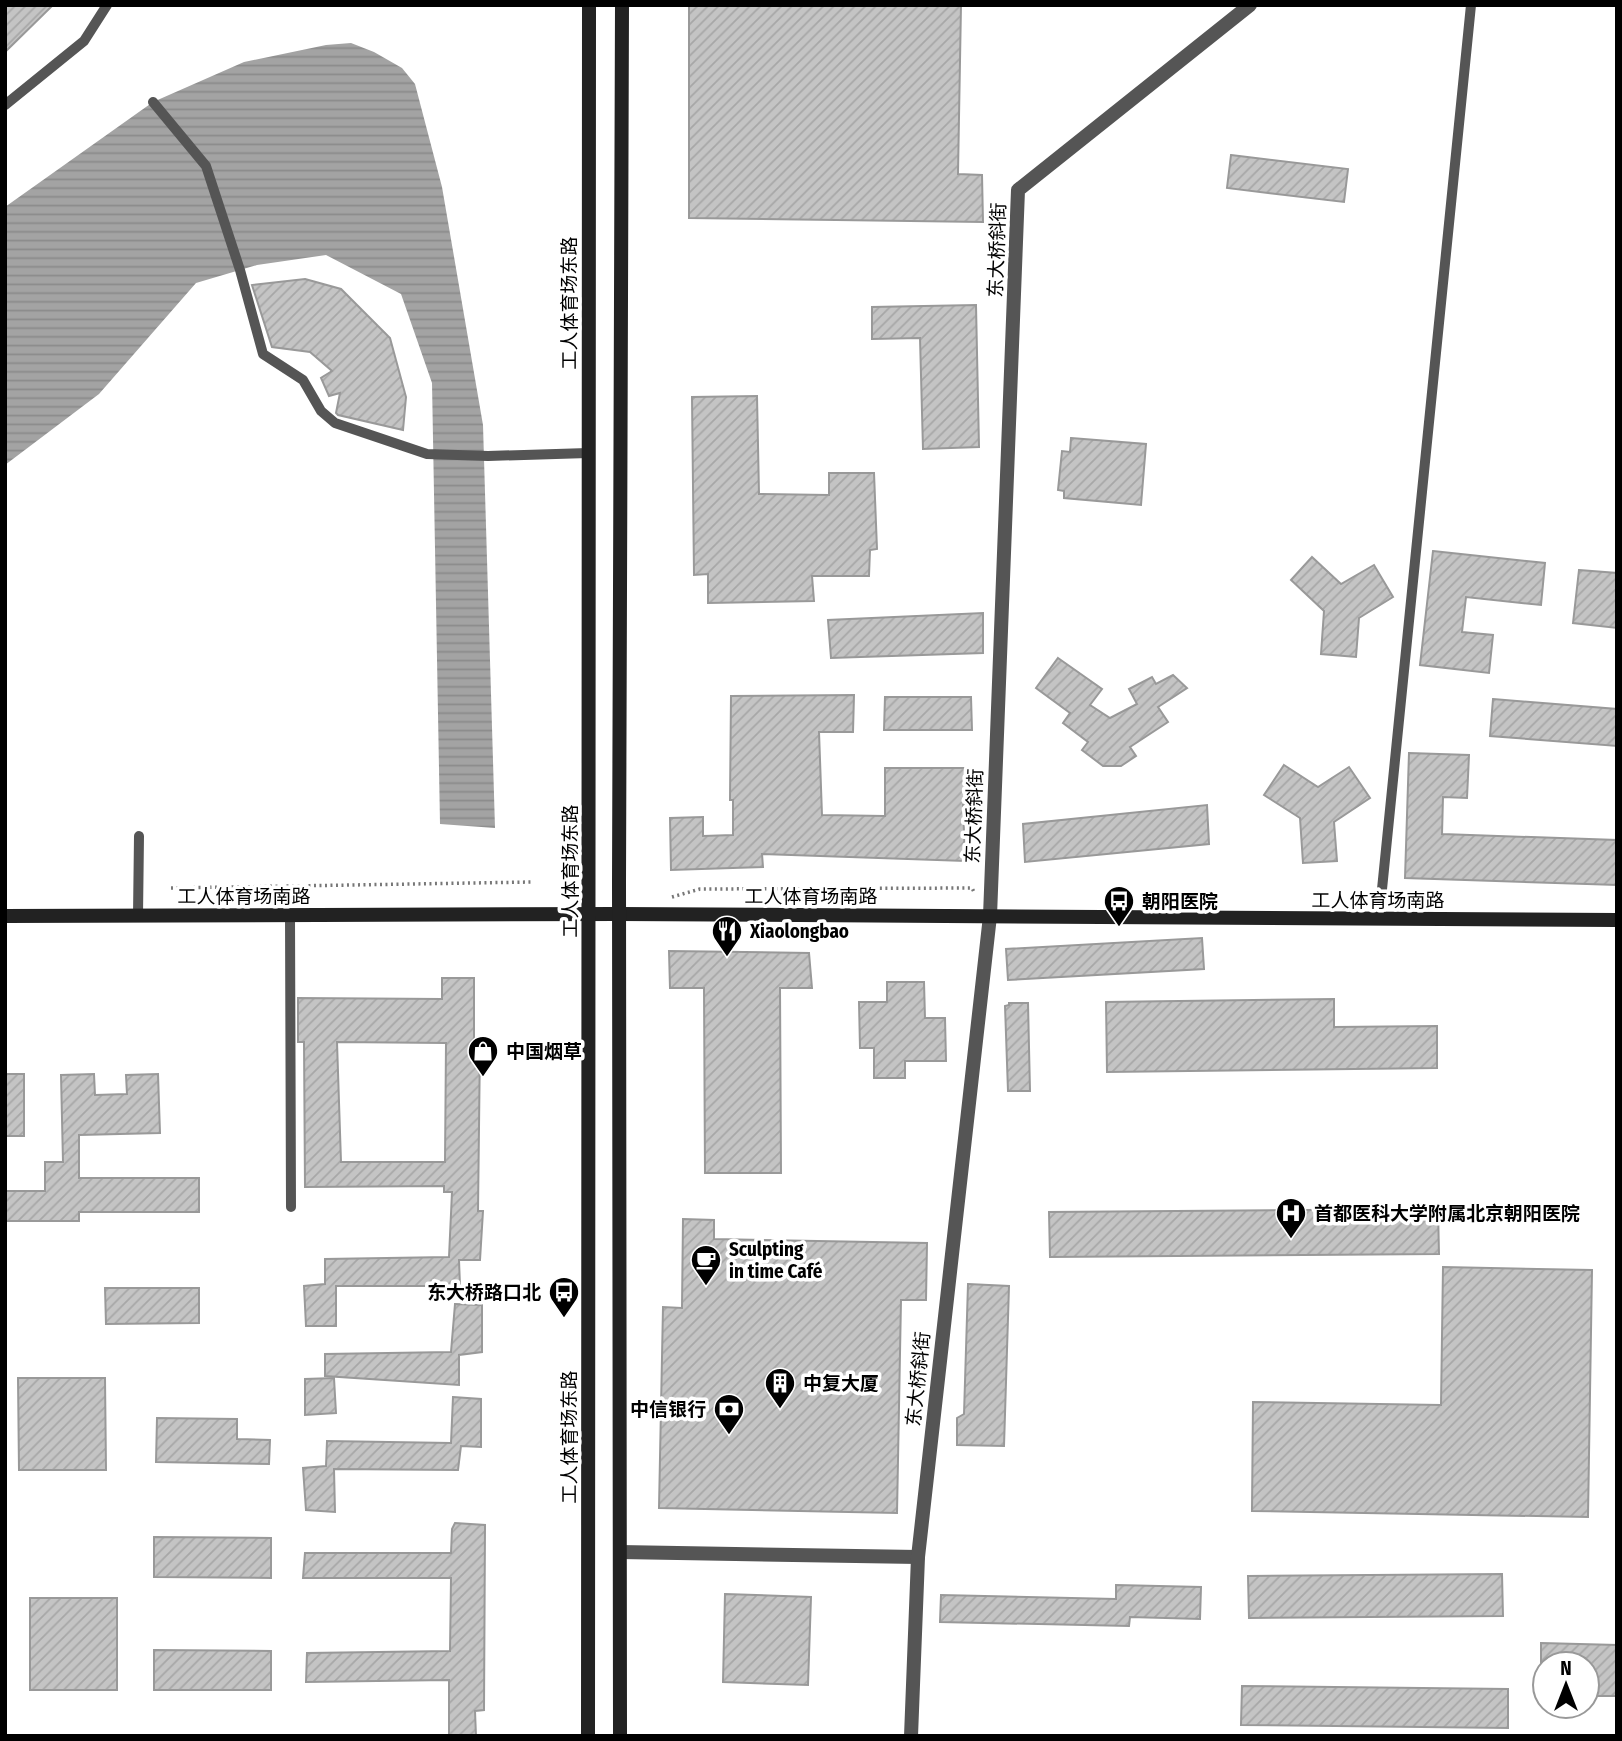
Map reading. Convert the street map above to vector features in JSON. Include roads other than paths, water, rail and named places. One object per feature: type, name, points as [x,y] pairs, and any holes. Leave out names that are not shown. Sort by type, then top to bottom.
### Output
[{"type":"main road","name":"工人体育场东路","points":[[588,1736],[589,5]]},
{"type":"main road","points":[[620,1736],[622,5]]},
{"type":"main road","name":"工人体育场南路","points":[[5,916],[619,914],[1617,920]]},
{"type":"street","name":"东大桥斜街","points":[[911,1736],[918,1557],[989,916],[1018,190],[1250,5]]},
{"type":"street","points":[[620,1552],[918,1557]]},
{"type":"lane","points":[[5,105],[84,41],[107,5]]},
{"type":"lane","points":[[1379,919],[1471,5]]},
{"type":"lane","points":[[153,103],[206,166],[240,270],[263,354],[303,380],[321,411],[335,423],[427,454],[488,456],[587,453]]},
{"type":"lane","points":[[138,915],[139,836]]},
{"type":"lane","points":[[290,915],[291,1207]]},
{"type":"place","name":"朝阳医院","points":[[1119,928]]},
{"type":"place","name":"Xiaolongbao","points":[[727,958]]},
{"type":"place","name":"中国烟草","points":[[483,1078]]},
{"type":"place","name":"首都医科大学附属北京朝阳医院","points":[[1291,1240]]},
{"type":"place","name":"Sculpting in time Café","points":[[706,1287]]},
{"type":"place","name":"东大桥路口北","points":[[564,1319]]},
{"type":"place","name":"中复大厦","points":[[780,1410]]},
{"type":"place","name":"中信银行","points":[[729,1436]]}]
